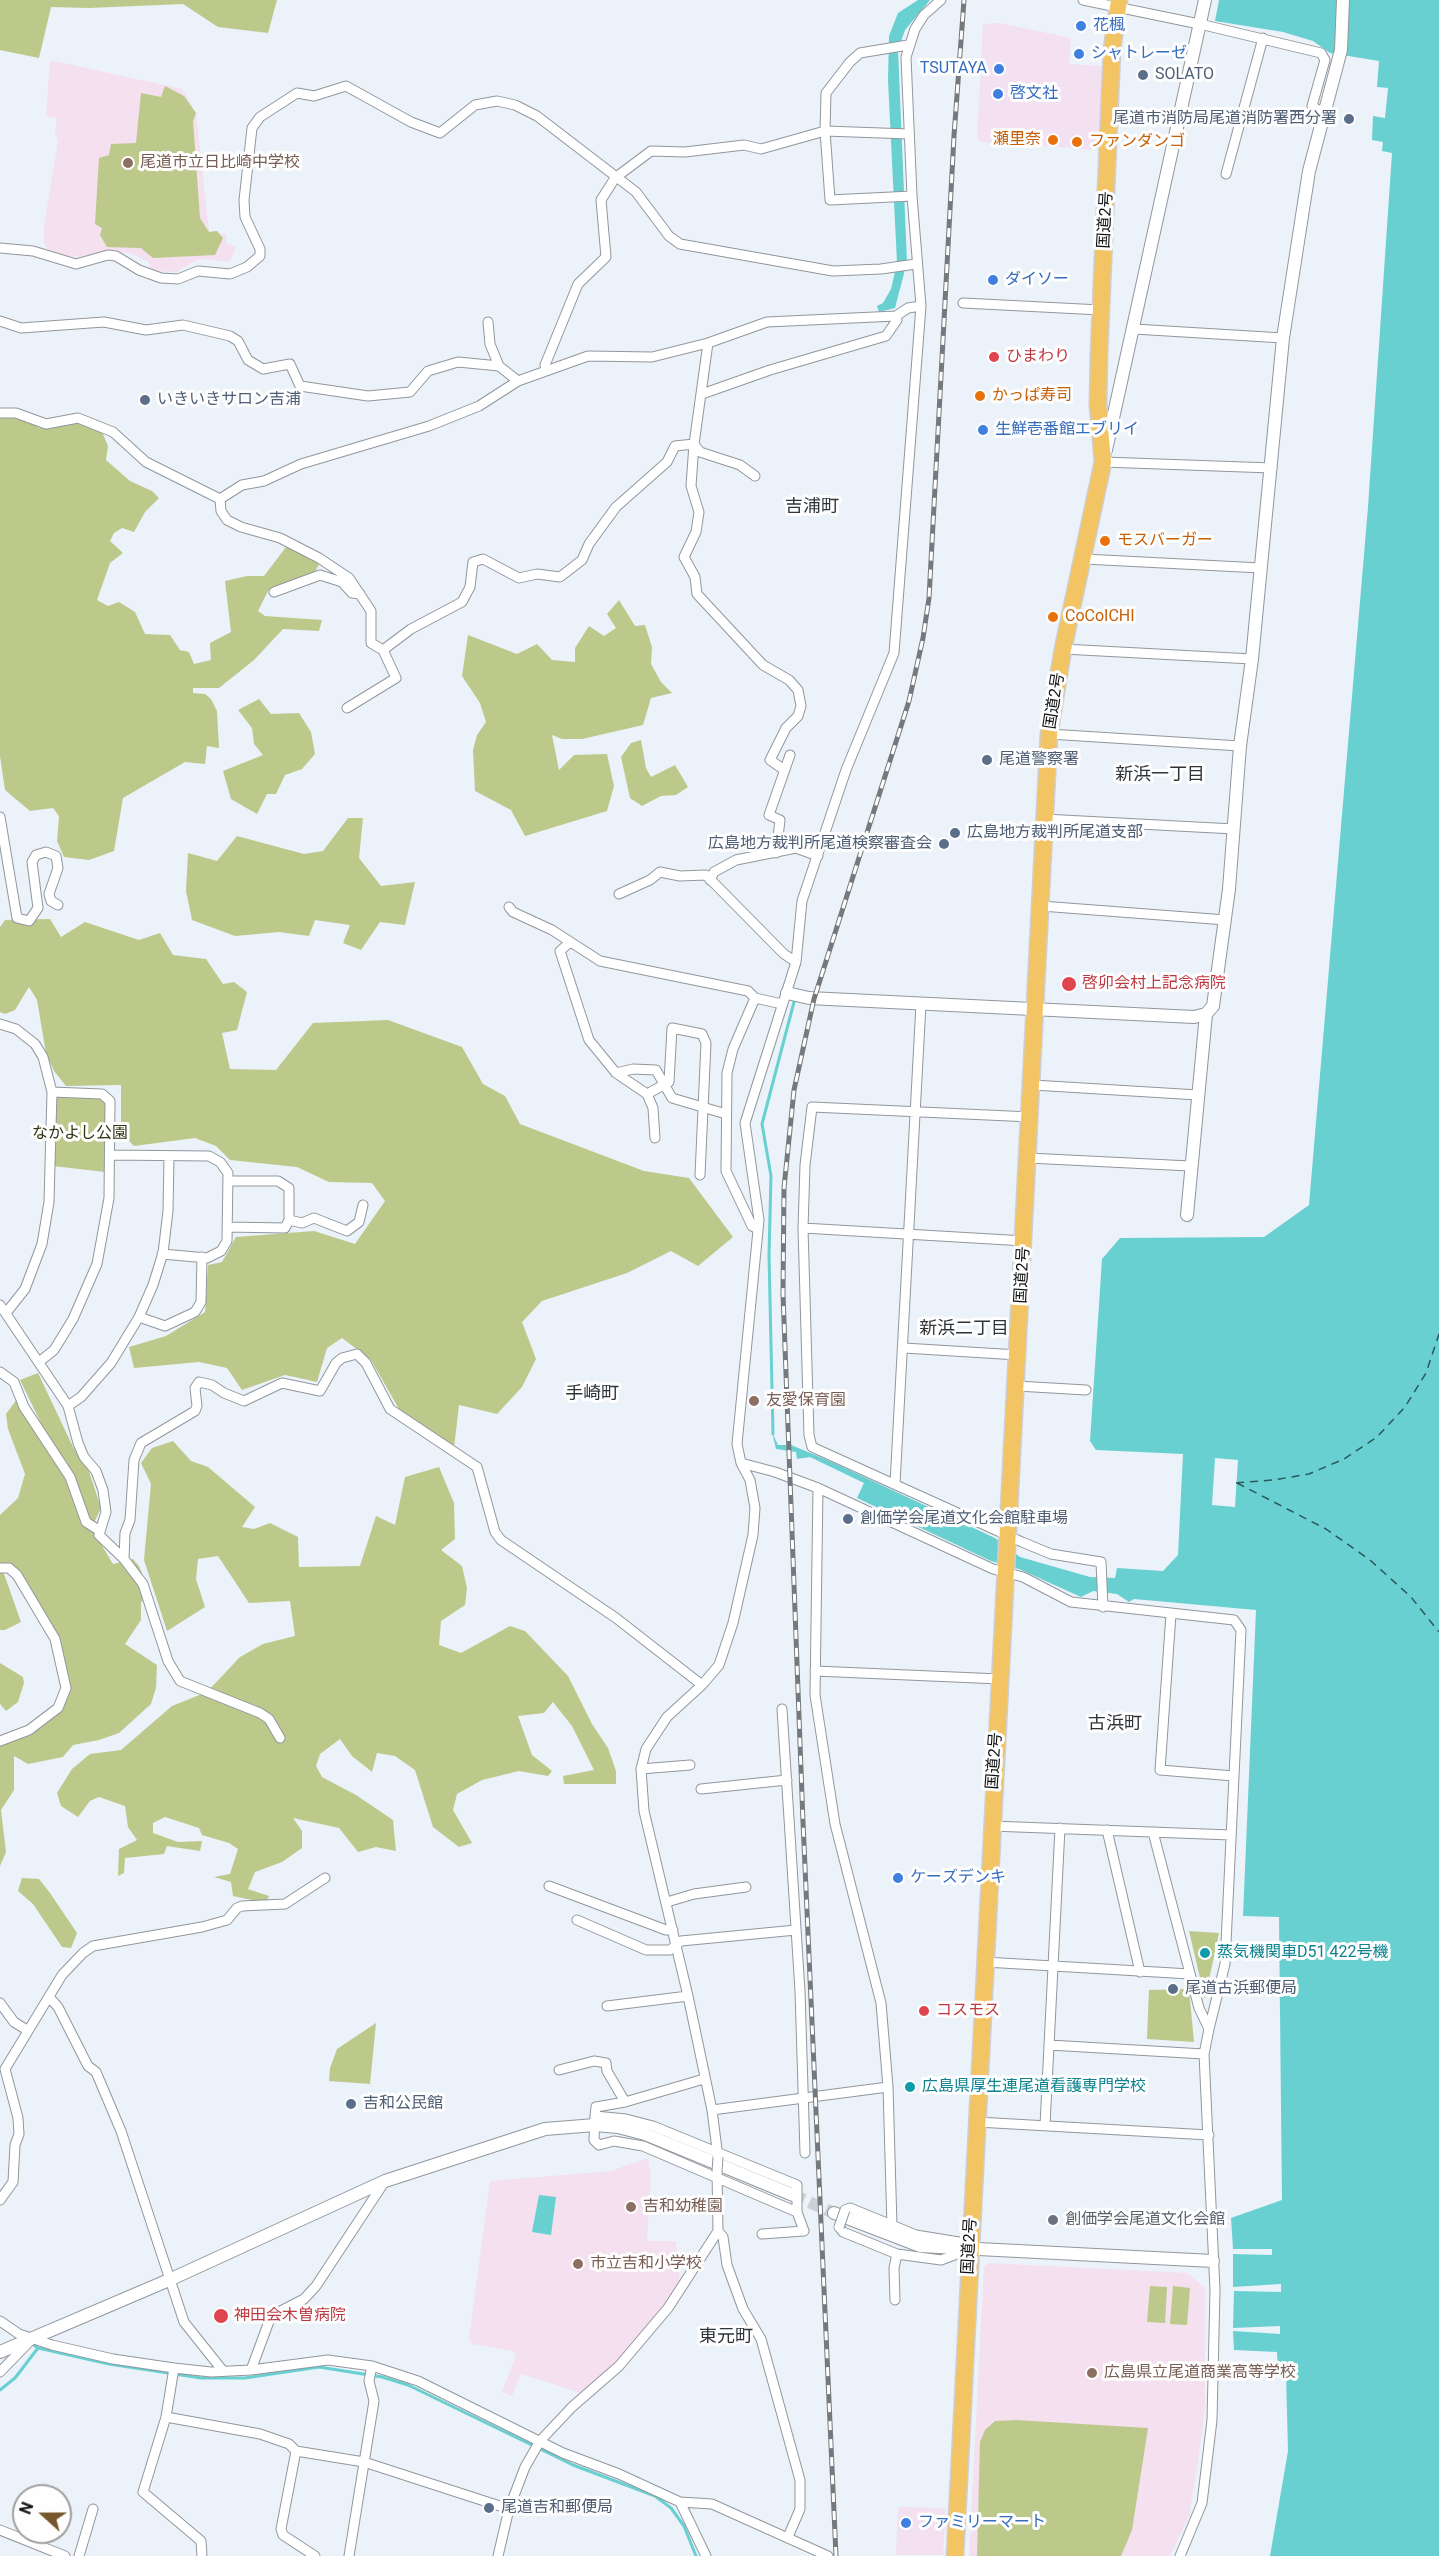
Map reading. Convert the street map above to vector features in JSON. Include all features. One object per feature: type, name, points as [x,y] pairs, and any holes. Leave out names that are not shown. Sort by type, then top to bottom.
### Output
[{"type":"highway","name":"国道2号","points":[[956,2556],[991,1826],[1025,1241],[1049,734],[1063,649],[1084,559],[1102,462],[1098,397],[1101,310],[1112,49],[1119,4]]},
{"type":"street","points":[[498,2556],[509,2510],[525,2467],[540,2441],[572,2407],[626,2358],[668,2308],[718,2231],[718,2156],[712,2110],[667,1902],[644,1811],[640,1768],[646,1749],[667,1718],[702,1685],[719,1665],[733,1623],[753,1535],[755,1508],[750,1479],[741,1463],[737,1444],[759,1207],[744,1134],[745,1123],[796,962],[802,901],[846,770],[894,653],[921,306],[912,265],[905,134],[904,46],[924,15],[941,0]]},
{"type":"street","points":[[1083,0],[1119,4],[1321,53],[1325,60],[1312,106],[1325,114]]},
{"type":"street","points":[[1205,0],[1134,329],[1102,462],[1272,468]]},
{"type":"street","points":[[509,907],[513,912],[552,930],[600,961],[748,991],[755,998],[809,998],[1194,1017],[1206,1014],[1213,1006],[1215,998],[1226,920],[1240,746],[1252,658],[1283,338],[1309,171],[1340,55],[1343,0]]},
{"type":"street","points":[[1226,174],[1263,38]]},
{"type":"street","points":[[904,46],[860,53],[840,73],[826,93],[825,131],[830,200],[908,196]]},
{"type":"street","points":[[0,248],[33,251],[76,264],[108,255],[116,256],[139,270],[170,279],[178,279],[198,271],[230,274],[247,267],[260,256],[260,249],[245,217],[244,200],[252,128],[260,117],[297,93],[314,96],[346,86],[411,122],[441,133],[475,105],[496,101],[515,105],[537,116],[636,192],[669,236],[680,244],[833,271],[912,265]]},
{"type":"street","points":[[546,371],[545,365],[578,284],[606,257],[601,200],[615,178],[651,151],[685,152],[744,145],[761,149],[825,131],[905,134]]},
{"type":"street","points":[[963,303],[1101,310]]},
{"type":"street","points":[[220,499],[242,484],[264,481],[301,464],[429,426],[479,406],[518,381],[588,356],[652,357],[708,343],[767,322],[896,316],[908,308],[921,306]]},
{"type":"street","points":[[702,394],[770,370],[885,336],[897,320],[896,316]]},
{"type":"street","points":[[0,321],[21,328],[104,322],[146,330],[183,325],[230,336],[238,341],[248,360],[262,369],[290,364],[300,386],[368,396],[410,392],[428,371],[458,362],[499,366]]},
{"type":"street","points":[[488,322],[490,344],[499,366],[518,381]]},
{"type":"street","points":[[1134,329],[1283,338]]},
{"type":"street","points":[[708,343],[694,444],[691,486],[699,512],[696,532],[684,557],[695,578],[697,594],[763,665],[789,680],[798,690],[801,706],[798,716],[786,728],[770,760],[783,769]]},
{"type":"street","points":[[0,413],[16,413],[46,424],[78,418],[113,432],[147,462],[220,499]]},
{"type":"street","points":[[694,444],[699,452],[740,465],[756,476]]},
{"type":"street","points":[[383,650],[411,629],[462,602],[470,587],[473,562],[483,559],[519,578],[537,573],[560,577],[582,560],[589,544],[616,507],[667,462],[675,446],[694,444]]},
{"type":"street","points":[[220,499],[221,511],[227,520],[241,527],[280,538],[319,558],[349,578],[371,611],[371,643],[383,650],[396,678],[347,708]]},
{"type":"street","points":[[1084,559],[1261,568]]},
{"type":"street","points":[[274,592],[320,575],[342,582],[352,593],[360,594]]},
{"type":"street","points":[[1063,649],[1252,658]]},
{"type":"street","points":[[1049,734],[1240,746]]},
{"type":"street","points":[[776,853],[780,820],[769,815],[782,781],[783,769],[790,755]]},
{"type":"street","points":[[0,817],[17,918],[29,921],[38,908],[32,862],[36,855],[46,852],[56,856],[58,868],[49,894],[51,901],[58,905]]},
{"type":"street","points":[[1044,819],[1234,829]]},
{"type":"street","points":[[710,880],[714,872],[736,860],[796,848],[818,856]]},
{"type":"street","points":[[619,894],[650,880],[660,872],[680,876],[706,875],[784,954],[796,962]]},
{"type":"street","points":[[1041,906],[1226,920]]},
{"type":"street","points":[[569,943],[560,951],[589,1040],[616,1073],[647,1094],[653,1108],[655,1138]]},
{"type":"street","points":[[755,998],[733,1049],[727,1073],[726,1171],[752,1226],[758,1229]]},
{"type":"street","points":[[895,1484],[921,1004]]},
{"type":"street","points":[[1187,1215],[1206,1014]]},
{"type":"street","points":[[0,1024],[16,1029],[35,1044],[43,1057],[52,1092],[49,1202],[42,1244],[25,1289],[3,1309],[68,1406],[78,1443],[84,1457],[96,1472],[103,1490],[106,1512],[99,1535],[124,1559],[142,1584],[168,1661],[180,1681],[260,1713],[269,1719],[280,1738]]},
{"type":"street","points":[[647,1094],[669,1082],[672,1028],[702,1034],[706,1043],[700,1175]]},
{"type":"street","points":[[616,1073],[633,1069],[656,1070],[672,1098],[726,1114]]},
{"type":"street","points":[[1033,1085],[1198,1095]]},
{"type":"street","points":[[39,1362],[54,1350],[73,1319],[97,1264],[109,1198],[110,1101],[102,1094],[52,1092]]},
{"type":"street","points":[[1031,1117],[812,1107],[805,1165],[803,1228],[809,1435],[813,1447],[895,1484],[1008,1541],[1051,1554],[1101,1562],[1103,1608]]},
{"type":"street","points":[[110,1155],[209,1156],[220,1162],[228,1173],[227,1241],[221,1251],[202,1257],[162,1254]]},
{"type":"street","points":[[68,1406],[81,1397],[111,1363],[139,1317],[153,1285],[162,1254],[168,1211],[169,1156]]},
{"type":"street","points":[[1028,1158],[1190,1166]]},
{"type":"street","points":[[227,1227],[285,1228],[289,1220],[289,1188],[278,1181],[228,1181]]},
{"type":"street","points":[[289,1220],[302,1223],[314,1218],[347,1231],[359,1222],[363,1205]]},
{"type":"street","points":[[803,1228],[1025,1241]]},
{"type":"street","points":[[139,1317],[165,1326],[195,1312],[201,1302],[202,1257]]},
{"type":"street","points":[[904,1348],[1018,1355]]},
{"type":"street","points":[[124,1559],[134,1460],[141,1443],[195,1412],[195,1389],[199,1382],[212,1385],[244,1401],[282,1383],[320,1390],[336,1363],[342,1358],[357,1354],[366,1363],[390,1410],[477,1467],[495,1532],[501,1540],[616,1618],[702,1685]]},
{"type":"street","points":[[0,1372],[14,1382],[24,1407],[70,1477],[86,1522],[99,1531]]},
{"type":"street","points":[[1017,1386],[1086,1390]]},
{"type":"street","points":[[741,1463],[775,1472],[818,1488],[993,1569],[1006,1568],[1071,1602],[1103,1608],[1234,1620],[1241,1630],[1225,1964],[1204,2054],[1215,2290],[1212,2410],[1202,2503],[1180,2556]]},
{"type":"street","points":[[818,1488],[815,1695],[835,1824],[881,2003],[888,2086],[892,2226]]},
{"type":"street","points":[[0,1568],[9,1568],[17,1575],[55,1639],[66,1688],[58,1708],[28,1730],[0,1741]]},
{"type":"street","points":[[1171,1614],[1160,1770],[1234,1776]]},
{"type":"street","points":[[815,1671],[1000,1679]]},
{"type":"street","points":[[782,1709],[796,1930],[805,2153]]},
{"type":"street","points":[[640,1768],[690,1765]]},
{"type":"street","points":[[701,1789],[787,1780]]},
{"type":"street","points":[[991,1826],[1231,1835]]},
{"type":"street","points":[[1045,2125],[1060,1828]]},
{"type":"street","points":[[1107,1830],[1140,1972]]},
{"type":"street","points":[[1153,1832],[1199,2008],[1209,2029]]},
{"type":"street","points":[[0,2200],[13,2182],[15,2145],[20,2134],[5,2069],[62,1975],[93,1946],[202,1927],[227,1920],[237,1908],[242,1906],[285,1904],[325,1878]]},
{"type":"street","points":[[549,1886],[666,1930],[673,1930]]},
{"type":"street","points":[[667,1902],[694,1894],[747,1887]]},
{"type":"street","points":[[577,1920],[646,1950],[670,1950],[681,1941],[796,1930]]},
{"type":"street","points":[[985,1962],[1190,1974]]},
{"type":"street","points":[[607,2006],[688,1996]]},
{"type":"street","points":[[50,1998],[58,2007],[88,2066],[96,2072],[122,2131],[184,2322],[223,2371]]},
{"type":"street","points":[[0,2003],[14,2022],[27,2031]]},
{"type":"street","points":[[1049,2045],[1204,2054]]},
{"type":"street","points":[[559,2070],[594,2061],[606,2063],[607,2071],[626,2102]]},
{"type":"street","points":[[704,2079],[626,2102],[596,2107],[594,2140],[599,2145],[614,2141],[642,2146],[717,2174],[797,2212]]},
{"type":"street","points":[[712,2110],[888,2086]]},
{"type":"street","points":[[0,2372],[16,2349],[33,2338],[169,2280],[385,2181],[544,2128],[595,2121],[626,2120],[653,2126],[718,2156],[797,2185],[797,2212],[804,2230],[762,2234]]},
{"type":"street","points":[[595,2121],[645,2134],[793,2194]]},
{"type":"street","points":[[977,2122],[1209,2135]]},
{"type":"street","points":[[251,2370],[271,2316],[304,2299],[316,2286],[385,2181]]},
{"type":"street","points":[[839,2212],[850,2208],[916,2235],[965,2243],[970,2249]]},
{"type":"street","points":[[839,2212],[920,2246],[1213,2261]]},
{"type":"street","points":[[839,2212],[839,2226],[843,2232],[897,2254],[941,2260],[970,2249]]},
{"type":"street","points":[[718,2231],[723,2236],[727,2265],[742,2309],[761,2339],[800,2480],[800,2509],[788,2537]]},
{"type":"street","points":[[895,2300],[894,2268],[897,2254]]},
{"type":"street","points":[[0,2322],[20,2334],[75,2351],[174,2368],[251,2370],[328,2361],[372,2366],[418,2381],[540,2441],[680,2502],[712,2504],[828,2556]]},
{"type":"street","points":[[0,2352],[16,2349]]},
{"type":"street","points":[[349,2556],[374,2401],[369,2380],[372,2366]]},
{"type":"street","points":[[174,2368],[166,2417],[143,2492],[201,2541],[202,2556]]},
{"type":"street","points":[[166,2417],[260,2434],[289,2444],[296,2451],[364,2462],[509,2510]]},
{"type":"street","points":[[296,2451],[281,2529],[283,2535],[315,2556]]},
{"type":"street","points":[[680,2502],[706,2556]]},
{"type":"street","points":[[79,2556],[93,2509]]},
{"type":"street","points":[[0,2530],[65,2556]]},
{"type":"shaded area","points":[[999,23],[1071,38],[1069,64],[1105,66],[1101,150],[983,142],[977,139],[983,24]]},
{"type":"shaded area","name":"尾道市立日比崎中学校","points":[[50,60],[182,89],[196,113],[209,232],[226,234],[226,243],[236,247],[230,262],[199,259],[176,272],[156,271],[151,269],[148,261],[129,253],[105,251],[78,257],[58,255],[47,248],[44,243],[44,226],[58,140],[55,135],[57,118],[46,116]]},
{"type":"shaded area","name":"市立吉和小学校","points":[[648,2158],[651,2175],[647,2241],[676,2241],[680,2285],[658,2316],[617,2363],[584,2394],[521,2374],[512,2396],[502,2392],[516,2356],[514,2351],[472,2344],[469,2339],[490,2181],[611,2171]]},
{"type":"shaded area","name":"広島県立尾道商業高等学校","points":[[989,2263],[1187,2273],[1205,2288],[1205,2409],[1189,2516],[1170,2556],[969,2556],[984,2267]]},
{"type":"shaded area","points":[[898,2507],[946,2508],[943,2555],[896,2555]]},
{"type":"green space","points":[[0,0],[277,0],[268,33],[218,27],[183,4],[89,8],[51,7],[39,58],[0,50]]},
{"type":"green space","points":[[165,86],[184,96],[196,113],[193,121],[200,218],[209,232],[217,231],[223,238],[215,255],[153,258],[141,248],[107,247],[100,235],[102,228],[95,224],[99,158],[109,155],[111,144],[136,143],[141,93],[161,97]]},
{"type":"green space","points":[[11,416],[31,421],[39,428],[76,421],[102,432],[108,446],[106,460],[130,481],[152,491],[159,498],[145,512],[134,532],[122,528],[114,533],[110,541],[123,553],[110,563],[97,600],[108,606],[119,602],[135,612],[145,634],[170,635],[180,650],[189,652],[194,664],[211,660],[210,643],[231,632],[225,581],[247,576],[264,576],[286,547],[320,562],[314,574],[268,591],[258,611],[265,616],[322,620],[319,631],[283,629],[254,660],[219,688],[193,688],[193,693],[205,694],[211,699],[217,711],[219,748],[207,746],[205,764],[185,762],[123,798],[114,851],[89,860],[64,857],[57,841],[59,816],[53,808],[30,811],[5,790],[0,756],[0,417]]},
{"type":"green space","points":[[619,600],[635,626],[645,625],[652,647],[651,664],[661,682],[672,693],[651,698],[643,725],[582,739],[562,739],[552,735],[559,770],[574,755],[607,754],[614,786],[607,811],[525,836],[511,810],[475,791],[473,750],[477,735],[486,722],[480,703],[462,676],[468,635],[517,654],[537,644],[552,660],[575,662],[575,648],[589,626],[604,636],[616,628],[607,614]]},
{"type":"green space","points":[[259,699],[271,714],[299,713],[311,732],[315,754],[302,769],[285,775],[276,794],[267,794],[257,814],[231,799],[223,771],[263,755],[254,744],[252,728],[238,710]]},
{"type":"green space","points":[[641,740],[646,768],[651,777],[675,765],[688,787],[676,795],[661,796],[642,806],[630,798],[621,757],[631,743]]},
{"type":"green space","points":[[348,818],[363,818],[359,858],[381,886],[415,882],[405,925],[380,922],[361,950],[343,943],[350,925],[315,920],[309,936],[279,932],[235,936],[192,920],[186,891],[188,853],[217,861],[237,836],[304,854],[323,851]]},
{"type":"green space","points":[[50,919],[61,937],[85,922],[139,940],[160,933],[173,955],[206,959],[223,984],[234,982],[247,992],[237,1030],[222,1033],[230,1069],[276,1070],[313,1023],[388,1020],[462,1047],[483,1084],[505,1096],[520,1124],[644,1171],[689,1178],[733,1237],[698,1266],[671,1251],[627,1273],[542,1301],[522,1322],[536,1359],[522,1387],[497,1414],[459,1405],[454,1448],[403,1416],[371,1360],[342,1338],[327,1348],[317,1382],[285,1375],[242,1390],[227,1368],[199,1362],[134,1368],[129,1347],[166,1336],[205,1312],[208,1265],[222,1262],[236,1237],[314,1231],[355,1244],[385,1201],[372,1183],[329,1182],[297,1167],[230,1160],[216,1146],[195,1138],[134,1146],[121,1133],[121,1085],[66,1086],[54,1071],[46,1053],[37,1000],[29,987],[15,1010],[5,1014],[0,1012],[0,927],[5,920]]},
{"type":"green space","name":"なかよし公園","points":[[56,1096],[101,1096],[106,1102],[105,1172],[53,1166]]},
{"type":"green space","points":[[38,1373],[74,1449],[87,1465],[101,1508],[94,1523],[88,1520],[20,1380]]},
{"type":"green space","points":[[17,1399],[67,1478],[81,1519],[95,1534],[113,1564],[133,1559],[139,1566],[151,1595],[141,1602],[141,1620],[125,1644],[157,1665],[156,1688],[151,1704],[119,1733],[73,1745],[63,1757],[28,1764],[14,1756],[14,1790],[1,1810],[6,1852],[0,1866],[0,1742],[27,1730],[66,1696],[48,1619],[20,1572],[0,1565],[0,1515],[18,1498],[25,1474],[8,1429],[6,1414]]},
{"type":"green space","points":[[173,1441],[191,1461],[208,1467],[255,1507],[242,1527],[254,1529],[270,1523],[298,1537],[299,1567],[360,1566],[376,1516],[395,1525],[405,1477],[439,1467],[454,1503],[455,1539],[441,1550],[462,1566],[467,1588],[465,1605],[441,1621],[439,1645],[461,1653],[510,1626],[525,1631],[568,1676],[592,1724],[608,1748],[616,1771],[616,1784],[564,1784],[563,1776],[594,1770],[572,1726],[553,1702],[544,1713],[518,1716],[532,1755],[552,1771],[548,1776],[519,1771],[482,1780],[457,1794],[453,1810],[472,1843],[459,1847],[433,1827],[415,1770],[395,1756],[377,1753],[372,1772],[352,1756],[340,1739],[320,1754],[316,1766],[322,1777],[356,1795],[393,1820],[396,1851],[376,1847],[358,1852],[339,1828],[293,1818],[302,1831],[302,1848],[282,1862],[255,1872],[248,1889],[269,1896],[266,1903],[233,1896],[231,1882],[214,1877],[230,1874],[238,1849],[229,1843],[202,1835],[199,1828],[165,1817],[153,1823],[153,1833],[178,1842],[202,1841],[200,1851],[167,1846],[164,1854],[125,1858],[124,1873],[118,1876],[119,1849],[137,1840],[128,1827],[125,1806],[99,1797],[90,1801],[78,1817],[61,1806],[57,1793],[72,1769],[90,1754],[121,1750],[172,1706],[207,1692],[240,1657],[263,1644],[295,1636],[290,1601],[249,1603],[218,1556],[198,1559],[196,1579],[205,1607],[167,1631],[144,1560],[151,1484],[141,1463],[152,1448]]},
{"type":"green space","points":[[0,1571],[3,1571],[21,1622],[5,1630],[0,1630]]},
{"type":"green space","points":[[0,1663],[23,1677],[24,1683],[18,1702],[6,1711],[0,1704]]},
{"type":"green space","points":[[22,1878],[39,1879],[50,1893],[77,1933],[71,1948],[62,1947],[33,1904],[18,1891]]},
{"type":"green space","points":[[1189,1931],[1219,1933],[1205,1999]]},
{"type":"green space","points":[[1189,1989],[1194,2042],[1147,2039],[1149,1990]]},
{"type":"green space","points":[[376,2023],[370,2084],[329,2081],[330,2068],[337,2049]]},
{"type":"green space","points":[[1150,2286],[1167,2287],[1165,2323],[1147,2322]]},
{"type":"green space","points":[[1173,2286],[1190,2288],[1187,2325],[1170,2324]]},
{"type":"green space","points":[[1016,2420],[1148,2428],[1132,2530],[1121,2556],[977,2556],[980,2442],[985,2430],[995,2421]]},
{"type":"water","points":[[918,0],[930,0],[905,30],[898,50],[907,262],[895,308],[879,312],[877,306],[883,303],[891,289],[897,263],[888,80],[889,36],[898,13]]},
{"type":"water","points":[[1219,0],[1439,0],[1439,2556],[1270,2556],[1288,2451],[1286,2374],[1278,2374],[1277,2352],[1234,2350],[1233,2331],[1280,2334],[1280,2326],[1233,2328],[1234,2291],[1281,2292],[1281,2284],[1233,2287],[1233,2254],[1272,2255],[1272,2249],[1233,2249],[1231,2218],[1282,2200],[1279,1917],[1243,1916],[1256,1610],[1134,1599],[1129,1602],[1117,1594],[1093,1591],[1081,1597],[1019,1569],[991,1561],[857,1498],[864,1483],[810,1457],[797,1459],[796,1452],[776,1449],[772,1432],[778,1445],[791,1445],[832,1462],[995,1538],[1020,1557],[1090,1577],[1115,1578],[1117,1568],[1163,1571],[1178,1555],[1183,1454],[1096,1450],[1090,1441],[1102,1259],[1120,1238],[1264,1237],[1309,1205],[1368,507],[1392,153],[1382,151],[1383,142],[1372,140],[1373,116],[1385,118],[1388,88],[1377,87],[1379,61],[1330,53],[1313,41],[1283,32],[1215,21]]},
{"type":"water","points":[[539,2195],[556,2197],[551,2235],[532,2232]]},
{"type":"pier","points":[[1215,1458],[1238,1460],[1235,1507],[1212,1505]]},
{"type":"waterway","points":[[773,1434],[769,1255],[771,1176],[762,1124],[794,1002]]},
{"type":"waterway","points":[[31,2343],[38,2348],[109,2364],[201,2378],[245,2378],[319,2367],[382,2377],[408,2385],[573,2465],[655,2496],[671,2508],[684,2526],[696,2556]]},
{"type":"waterway","points":[[0,2390],[15,2378],[38,2348]]},
{"type":"ferry route","points":[[1236,1483],[1309,1474],[1344,1459],[1377,1437],[1405,1407],[1426,1373],[1439,1334]]},
{"type":"ferry route","points":[[1237,1483],[1326,1529],[1370,1560],[1411,1597],[1439,1632]]},
{"type":"tunnel","points":[[793,2195],[834,2213]]},
{"type":"railway","points":[[836,2556],[803,1822],[783,1294],[784,1188],[794,1090],[814,999],[909,701],[923,638],[929,598],[954,136],[964,0]]},
{"type":"place","name":"花楓","points":[[1081,26]]},
{"type":"place","name":"シャトレーゼ","points":[[1079,54]]},
{"type":"place","name":"TSUTAYA","points":[[999,69]]},
{"type":"place","name":"SOLATO","points":[[1143,75]]},
{"type":"place","name":"啓文社","points":[[998,94]]},
{"type":"place","name":"尾道市消防局尾道消防署西分署","points":[[1349,119]]},
{"type":"place","name":"瀬里奈","points":[[1053,140]]},
{"type":"place","name":"ファンダンゴ","points":[[1077,142]]},
{"type":"place","name":"尾道市立日比崎中学校","points":[[128,163]]},
{"type":"place","name":"ダイソー","points":[[993,280]]},
{"type":"place","name":"ひまわり","points":[[994,357]]},
{"type":"place","name":"かっぱ寿司","points":[[980,396]]},
{"type":"place","name":"いきいきサロン吉浦","points":[[145,400]]},
{"type":"place","name":"生鮮壱番館エブリイ","points":[[983,430]]},
{"type":"place","name":"モスバーガー","points":[[1105,541]]},
{"type":"place","name":"CoCoICHI","points":[[1053,617]]},
{"type":"place","name":"尾道警察署","points":[[987,760]]},
{"type":"place","name":"広島地方裁判所尾道支部","points":[[955,833]]},
{"type":"place","name":"広島地方裁判所尾道検察審査会","points":[[944,844]]},
{"type":"place","name":"啓卯会村上記念病院","points":[[1069,984]]},
{"type":"place","name":"友愛保育園","points":[[754,1401]]},
{"type":"place","name":"創価学会尾道文化会館駐車場","points":[[848,1519]]},
{"type":"place","name":"ケーズデンキ","points":[[898,1878]]},
{"type":"place","name":"蒸気機関車D51 422号機","points":[[1205,1953]]},
{"type":"place","name":"尾道古浜郵便局","points":[[1173,1989]]},
{"type":"place","name":"コスモス","points":[[924,2011]]},
{"type":"place","name":"広島県厚生連尾道看護専門学校","points":[[910,2087]]},
{"type":"place","name":"吉和公民館","points":[[351,2104]]},
{"type":"place","name":"吉和幼稚園","points":[[631,2207]]},
{"type":"place","name":"創価学会尾道文化会館","points":[[1053,2220]]},
{"type":"place","name":"市立吉和小学校","points":[[578,2264]]},
{"type":"place","name":"神田会木曽病院","points":[[221,2316]]},
{"type":"place","name":"広島県立尾道商業高等学校","points":[[1092,2373]]},
{"type":"place","name":"尾道吉和郵便局","points":[[489,2508]]},
{"type":"place","name":"ファミリーマート","points":[[906,2523]]},
{"type":"district","name":"吉浦町","points":[[812,507]]},
{"type":"district","name":"新浜一丁目","points":[[1160,775]]},
{"type":"district","name":"新浜二丁目","points":[[964,1329]]},
{"type":"district","name":"手崎町","points":[[592,1394]]},
{"type":"district","name":"古浜町","points":[[1115,1724]]},
{"type":"district","name":"東元町","points":[[726,2337]]}]
